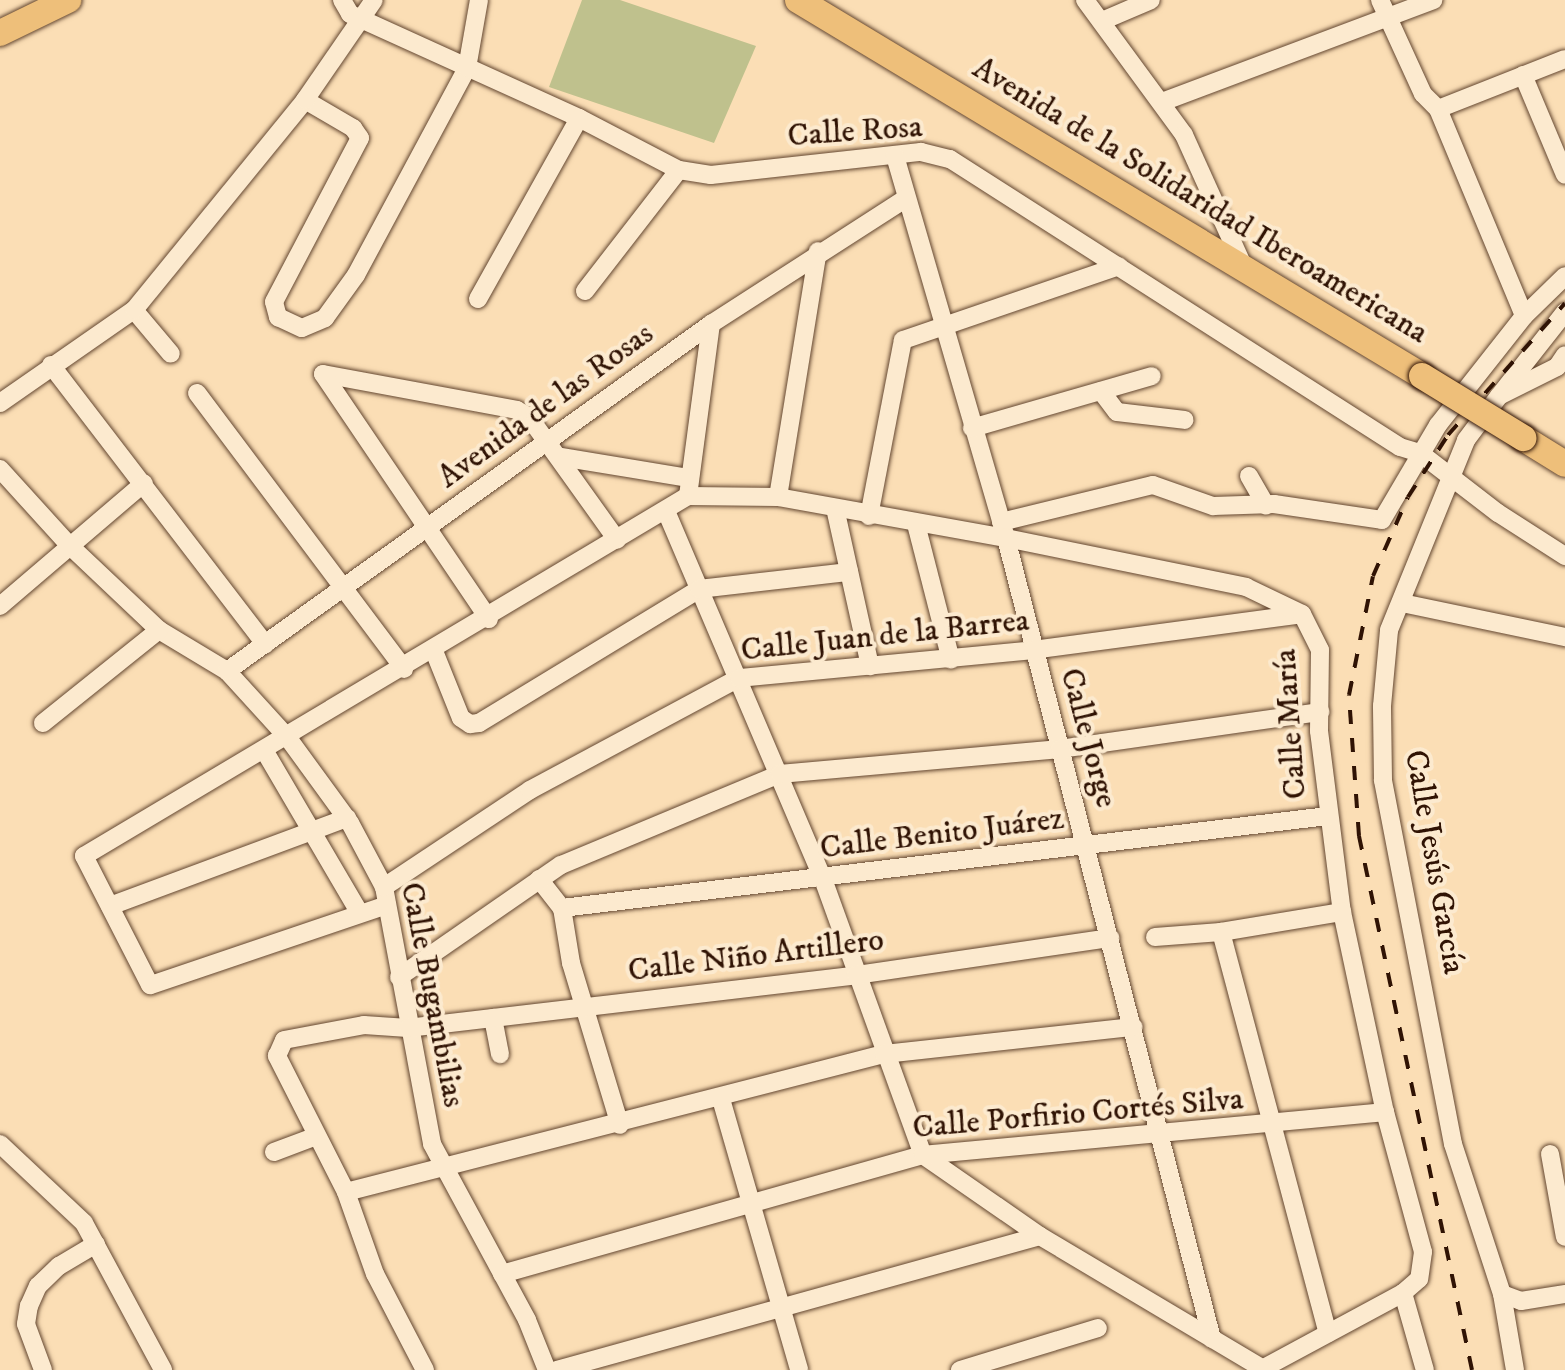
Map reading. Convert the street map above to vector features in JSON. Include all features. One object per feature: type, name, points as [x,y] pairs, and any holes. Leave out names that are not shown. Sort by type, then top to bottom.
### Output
[{"type":"highway","points":[[0,33],[68,0]]},
{"type":"highway","name":"Avenida de la Solidaridad Iberoamericana","points":[[798,0],[1565,464]]},
{"type":"street","points":[[342,0],[350,14],[360,19]]},
{"type":"street","points":[[0,403],[134,310],[305,100],[374,0]]},
{"type":"street","points":[[305,100],[353,128],[360,138],[274,302],[278,317],[302,328],[325,318],[356,275],[467,68],[479,0]]},
{"type":"street","points":[[1085,0],[1184,135],[1245,270]]},
{"type":"street","points":[[1102,21],[1151,0]]},
{"type":"street","points":[[1380,0],[1423,94],[1438,109],[1524,316]]},
{"type":"street","points":[[1162,102],[1434,0]]},
{"type":"street","name":"Calle Rosa","points":[[360,19],[579,118],[679,170],[711,175],[921,152],[950,159],[1400,447],[1420,453],[1565,556]]},
{"type":"street","points":[[1438,109],[1565,59]]},
{"type":"street","points":[[1523,75],[1565,175]]},
{"type":"street","points":[[478,299],[579,118]]},
{"type":"street","name":"Calle Jorge","points":[[895,156],[942,328],[1003,530],[1134,1027],[1212,1339]]},
{"type":"street","points":[[585,291],[679,170]]},
{"type":"street","name":"Avenida de las Rosas","points":[[227,671],[427,528],[555,449],[711,324],[818,251],[905,199]]},
{"type":"street","points":[[778,497],[818,251]]},
{"type":"street","points":[[869,516],[898,350],[903,340],[1119,266]]},
{"type":"street","points":[[1003,530],[1153,485],[1213,506],[1266,505],[1382,520],[1420,453],[1524,316],[1565,276]]},
{"type":"street","points":[[134,310],[171,354]]},
{"type":"street","points":[[1499,396],[1565,312]]},
{"type":"street","points":[[347,818],[110,906],[84,856],[489,619],[666,511],[688,487],[711,324]]},
{"type":"street","points":[[51,365],[265,644]]},
{"type":"street","name":"Calle Jesús García","points":[[1515,1370],[1502,1294],[1453,1144],[1383,780],[1382,706],[1389,630],[1402,603],[1449,474],[1466,440],[1499,396],[1562,366]]},
{"type":"street","points":[[489,619],[323,374],[517,410],[555,449],[617,540]]},
{"type":"street","points":[[972,428],[1152,376]]},
{"type":"street","points":[[1101,391],[1117,412],[1185,420]]},
{"type":"street","points":[[197,393],[404,669]]},
{"type":"street","name":"Calle María","points":[[555,449],[688,487],[778,497],[916,524],[1003,530],[1246,587],[1302,614],[1320,650],[1320,712],[1328,816],[1342,912],[1385,1112],[1423,1252],[1408,1288]]},
{"type":"street","name":"Calle Bugambilias","points":[[0,469],[68,544],[159,630],[227,671],[288,738],[347,818],[386,896],[422,1107],[443,1169],[502,1274],[547,1370]]},
{"type":"street","points":[[1249,476],[1266,505]]},
{"type":"street","points":[[0,606],[68,544],[144,483]]},
{"type":"street","points":[[835,508],[870,666]]},
{"type":"street","points":[[666,511],[823,879],[923,1155],[1040,1236],[1261,1369],[1408,1288],[1425,1370]]},
{"type":"street","points":[[916,524],[951,660]]},
{"type":"street","points":[[434,651],[461,718],[470,724],[479,723],[699,589],[849,572]]},
{"type":"street","points":[[1402,603],[1565,637]]},
{"type":"street","name":"Calle Juan de la Barrea","points":[[110,906],[150,985],[359,912],[386,896],[530,790],[739,678],[951,660],[1302,614]]},
{"type":"street","points":[[43,723],[159,630]]},
{"type":"street","points":[[399,977],[561,865],[780,774],[1060,749],[1320,712]]},
{"type":"street","points":[[264,750],[359,912]]},
{"type":"street","name":"Calle Benito Juárez","points":[[562,908],[1328,816]]},
{"type":"street","points":[[539,879],[562,908],[583,1008],[620,1125]]},
{"type":"street","points":[[1155,937],[1221,932],[1342,912]]},
{"type":"street","points":[[1221,932],[1244,1034],[1274,1126],[1328,1333]]},
{"type":"street","name":"Calle Niño Artillero","points":[[314,1137],[277,1047],[284,1040],[332,1029],[408,1028],[856,975],[1110,938]]},
{"type":"street","points":[[493,1018],[500,1054]]},
{"type":"street","points":[[346,1192],[620,1125],[884,1054],[1134,1027]]},
{"type":"street","points":[[721,1099],[754,1203],[799,1370]]},
{"type":"street","name":"Calle Porfirio Cortés Silva","points":[[502,1274],[923,1155],[1274,1126],[1385,1112]]},
{"type":"street","points":[[274,1152],[314,1137],[346,1192],[375,1274],[425,1370]]},
{"type":"street","points":[[0,1144],[66,1205],[96,1244],[163,1370]]},
{"type":"street","points":[[1550,1154],[1565,1237]]},
{"type":"street","points":[[557,1370],[1040,1236]]},
{"type":"street","points":[[43,1370],[26,1324],[29,1306],[38,1286],[59,1266],[96,1244]]},
{"type":"street","points":[[1502,1294],[1521,1301],[1565,1294]]},
{"type":"street","points":[[960,1370],[1098,1328]]},
{"type":"green space","points":[[582,0],[620,0],[756,46],[714,143],[549,87]]},
{"type":"railway","points":[[1472,1370],[1359,836],[1349,695],[1373,576],[1408,497],[1448,435],[1565,303]]}]
